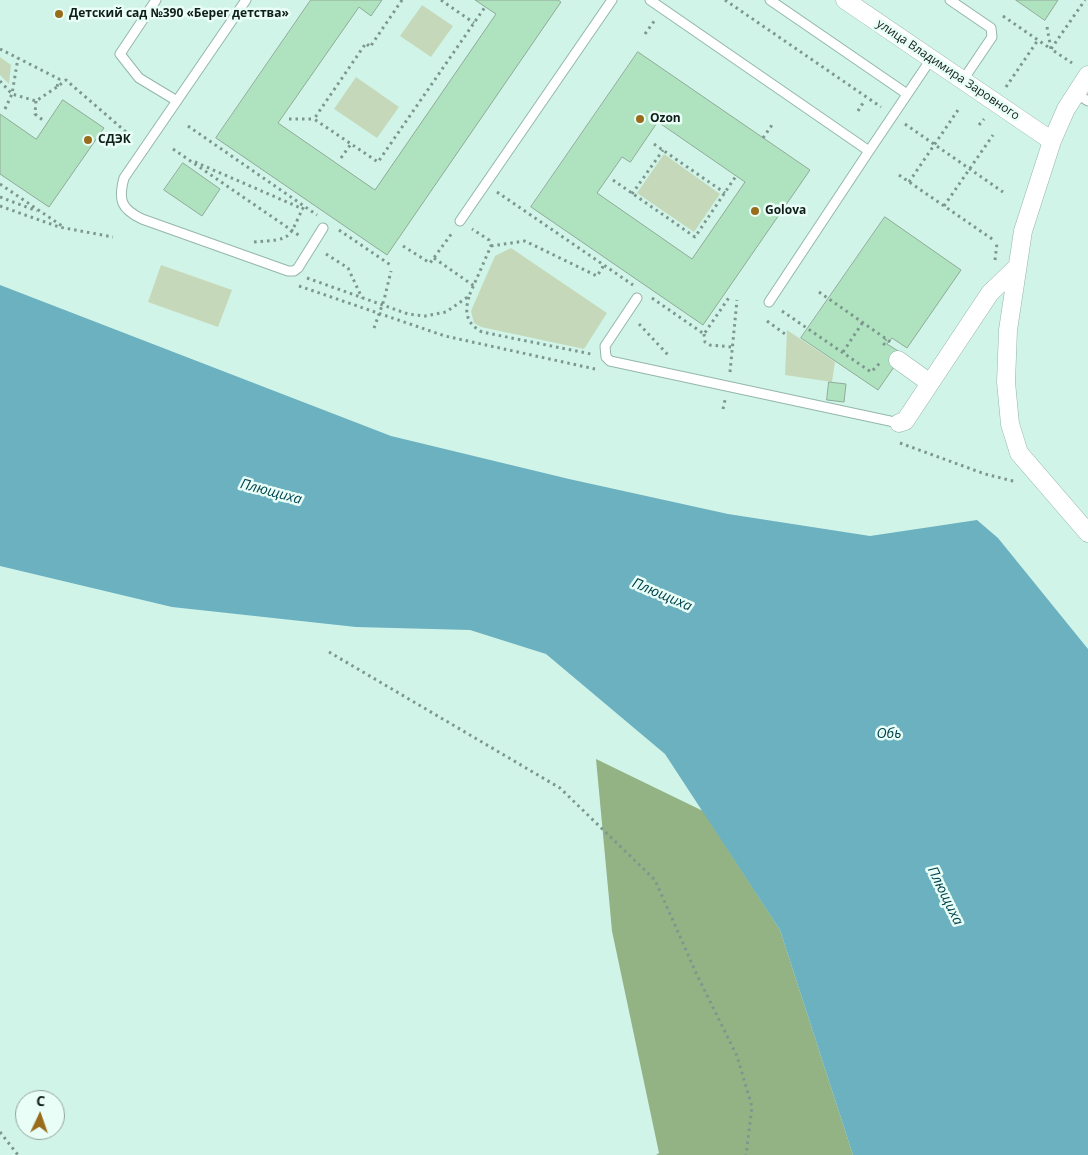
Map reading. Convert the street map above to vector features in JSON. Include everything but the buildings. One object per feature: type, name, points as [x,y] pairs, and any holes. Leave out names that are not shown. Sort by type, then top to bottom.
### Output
[{"type":"street","name":"улица Владимира Заровного","points":[[845,0],[1052,141]]},
{"type":"street","points":[[1088,75],[1082,97],[1052,141],[1023,231],[1008,330],[1006,382],[1010,424],[1019,453],[1088,533]]},
{"type":"street","points":[[893,421],[904,420],[990,293],[1016,268]]},
{"type":"street","points":[[891,356],[930,383]]},
{"type":"lane","points":[[156,0],[120,54],[139,78],[177,101]]},
{"type":"lane","points":[[246,0],[124,178],[121,190],[122,202],[129,213],[294,271],[323,228]]},
{"type":"lane","points":[[460,221],[612,0]]},
{"type":"lane","points":[[650,0],[869,151]]},
{"type":"lane","points":[[770,0],[907,94]]},
{"type":"lane","points":[[950,0],[991,28],[993,32],[992,37],[963,80]]},
{"type":"lane","points":[[769,302],[931,59]]},
{"type":"lane","points":[[637,298],[605,346],[606,357],[618,364],[893,421]]},
{"type":"path","points":[[314,118],[366,43],[370,47],[402,0]]},
{"type":"path","points":[[441,0],[474,23]]},
{"type":"path","points":[[725,0],[1004,192]]},
{"type":"path","points":[[1051,49],[1085,0]]},
{"type":"path","points":[[289,119],[314,118],[378,162],[485,6]]},
{"type":"path","points":[[1001,15],[1088,75]]},
{"type":"path","points":[[645,34],[657,17]]},
{"type":"path","points":[[1047,27],[1051,49]]},
{"type":"path","points":[[979,126],[1038,40]]},
{"type":"path","points":[[0,49],[60,79],[57,87]]},
{"type":"path","points":[[5,109],[12,94],[18,58]]},
{"type":"path","points":[[0,81],[12,94],[36,101],[66,80],[145,148]]},
{"type":"path","points":[[36,101],[36,114],[44,121]]},
{"type":"path","points":[[858,111],[863,103]]},
{"type":"path","points":[[909,182],[958,110]]},
{"type":"path","points":[[763,138],[774,122]]},
{"type":"path","points":[[188,126],[320,217]]},
{"type":"path","points":[[944,206],[993,135]]},
{"type":"path","points":[[341,158],[351,144]]},
{"type":"path","points":[[654,144],[725,193]]},
{"type":"path","points":[[172,148],[348,268],[362,298]]},
{"type":"path","points":[[632,194],[663,150]]},
{"type":"path","points":[[187,159],[304,207]]},
{"type":"path","points":[[899,175],[996,242],[995,260],[990,268]]},
{"type":"path","points":[[613,180],[695,237],[736,176]]},
{"type":"path","points":[[0,184],[64,228]]},
{"type":"path","points":[[485,184],[635,286]]},
{"type":"path","points":[[0,197],[43,213]]},
{"type":"path","points":[[0,206],[64,228],[113,237]]},
{"type":"path","points":[[252,242],[283,239],[293,231],[304,207]]},
{"type":"path","points":[[403,246],[428,262],[434,258],[460,221],[489,240],[491,246],[469,296],[466,314],[475,328],[482,332],[606,357]]},
{"type":"path","points":[[336,228],[392,266]]},
{"type":"path","points":[[491,246],[525,241],[597,276],[604,265]]},
{"type":"path","points":[[434,258],[474,286]]},
{"type":"path","points":[[294,271],[314,282],[408,314],[426,316],[446,312],[469,296]]},
{"type":"path","points":[[374,328],[380,314],[391,271]]},
{"type":"path","points":[[296,285],[474,344],[597,369]]},
{"type":"path","points":[[808,328],[873,372],[891,356],[883,344],[888,340],[819,292]]},
{"type":"path","points":[[730,296],[704,334],[705,342],[710,345],[732,347]]},
{"type":"path","points":[[650,297],[704,334]]},
{"type":"path","points":[[730,379],[736,300]]},
{"type":"path","points":[[626,314],[647,330],[668,353],[684,378]]},
{"type":"path","points":[[766,321],[785,334]]},
{"type":"path","points":[[843,352],[863,322]]},
{"type":"path","points":[[893,421],[880,432],[907,446],[945,461],[1006,480],[1052,490]]},
{"type":"path","points":[[329,652],[560,788],[655,880],[697,975],[737,1056],[752,1107],[748,1153],[746,1155]]},
{"type":"path","points":[[0,1132],[18,1155]]},
{"type":"green space","points":[[422,5],[453,26],[431,57],[400,36]]},
{"type":"green space","points":[[0,57],[11,65],[9,84],[0,75]]},
{"type":"green space","points":[[356,77],[399,107],[377,138],[334,109]]},
{"type":"green space","points":[[664,154],[720,194],[694,232],[637,193]]},
{"type":"green space","points":[[511,248],[607,313],[584,349],[481,327],[474,323],[471,311],[495,256]]},
{"type":"green space","points":[[161,265],[232,290],[218,327],[148,302]]},
{"type":"green space","points":[[787,330],[835,362],[832,382],[785,375]]},
{"type":"green space","points":[[596,759],[703,811],[780,930],[853,1155],[656,1155],[659,1153],[612,931]]},
{"type":"water","name":"Обь","points":[[0,285],[391,436],[569,479],[728,514],[870,536],[977,520],[998,538],[1088,649],[1088,1155],[853,1155],[780,930],[665,754],[546,654],[470,630],[356,627],[172,607],[0,566]]},
{"type":"place","name":"Детский сад №390 «Берег детства»","points":[[59,14]]},
{"type":"place","name":"Ozon","points":[[640,119]]},
{"type":"place","name":"СДЭК","points":[[88,140]]},
{"type":"place","name":"Golova","points":[[755,211]]},
{"type":"water label","name":"Плющиха","points":[[271,492]]},
{"type":"water label","name":"Плющиха","points":[[662,595]]},
{"type":"water label","name":"Плющиха","points":[[945,896]]}]
